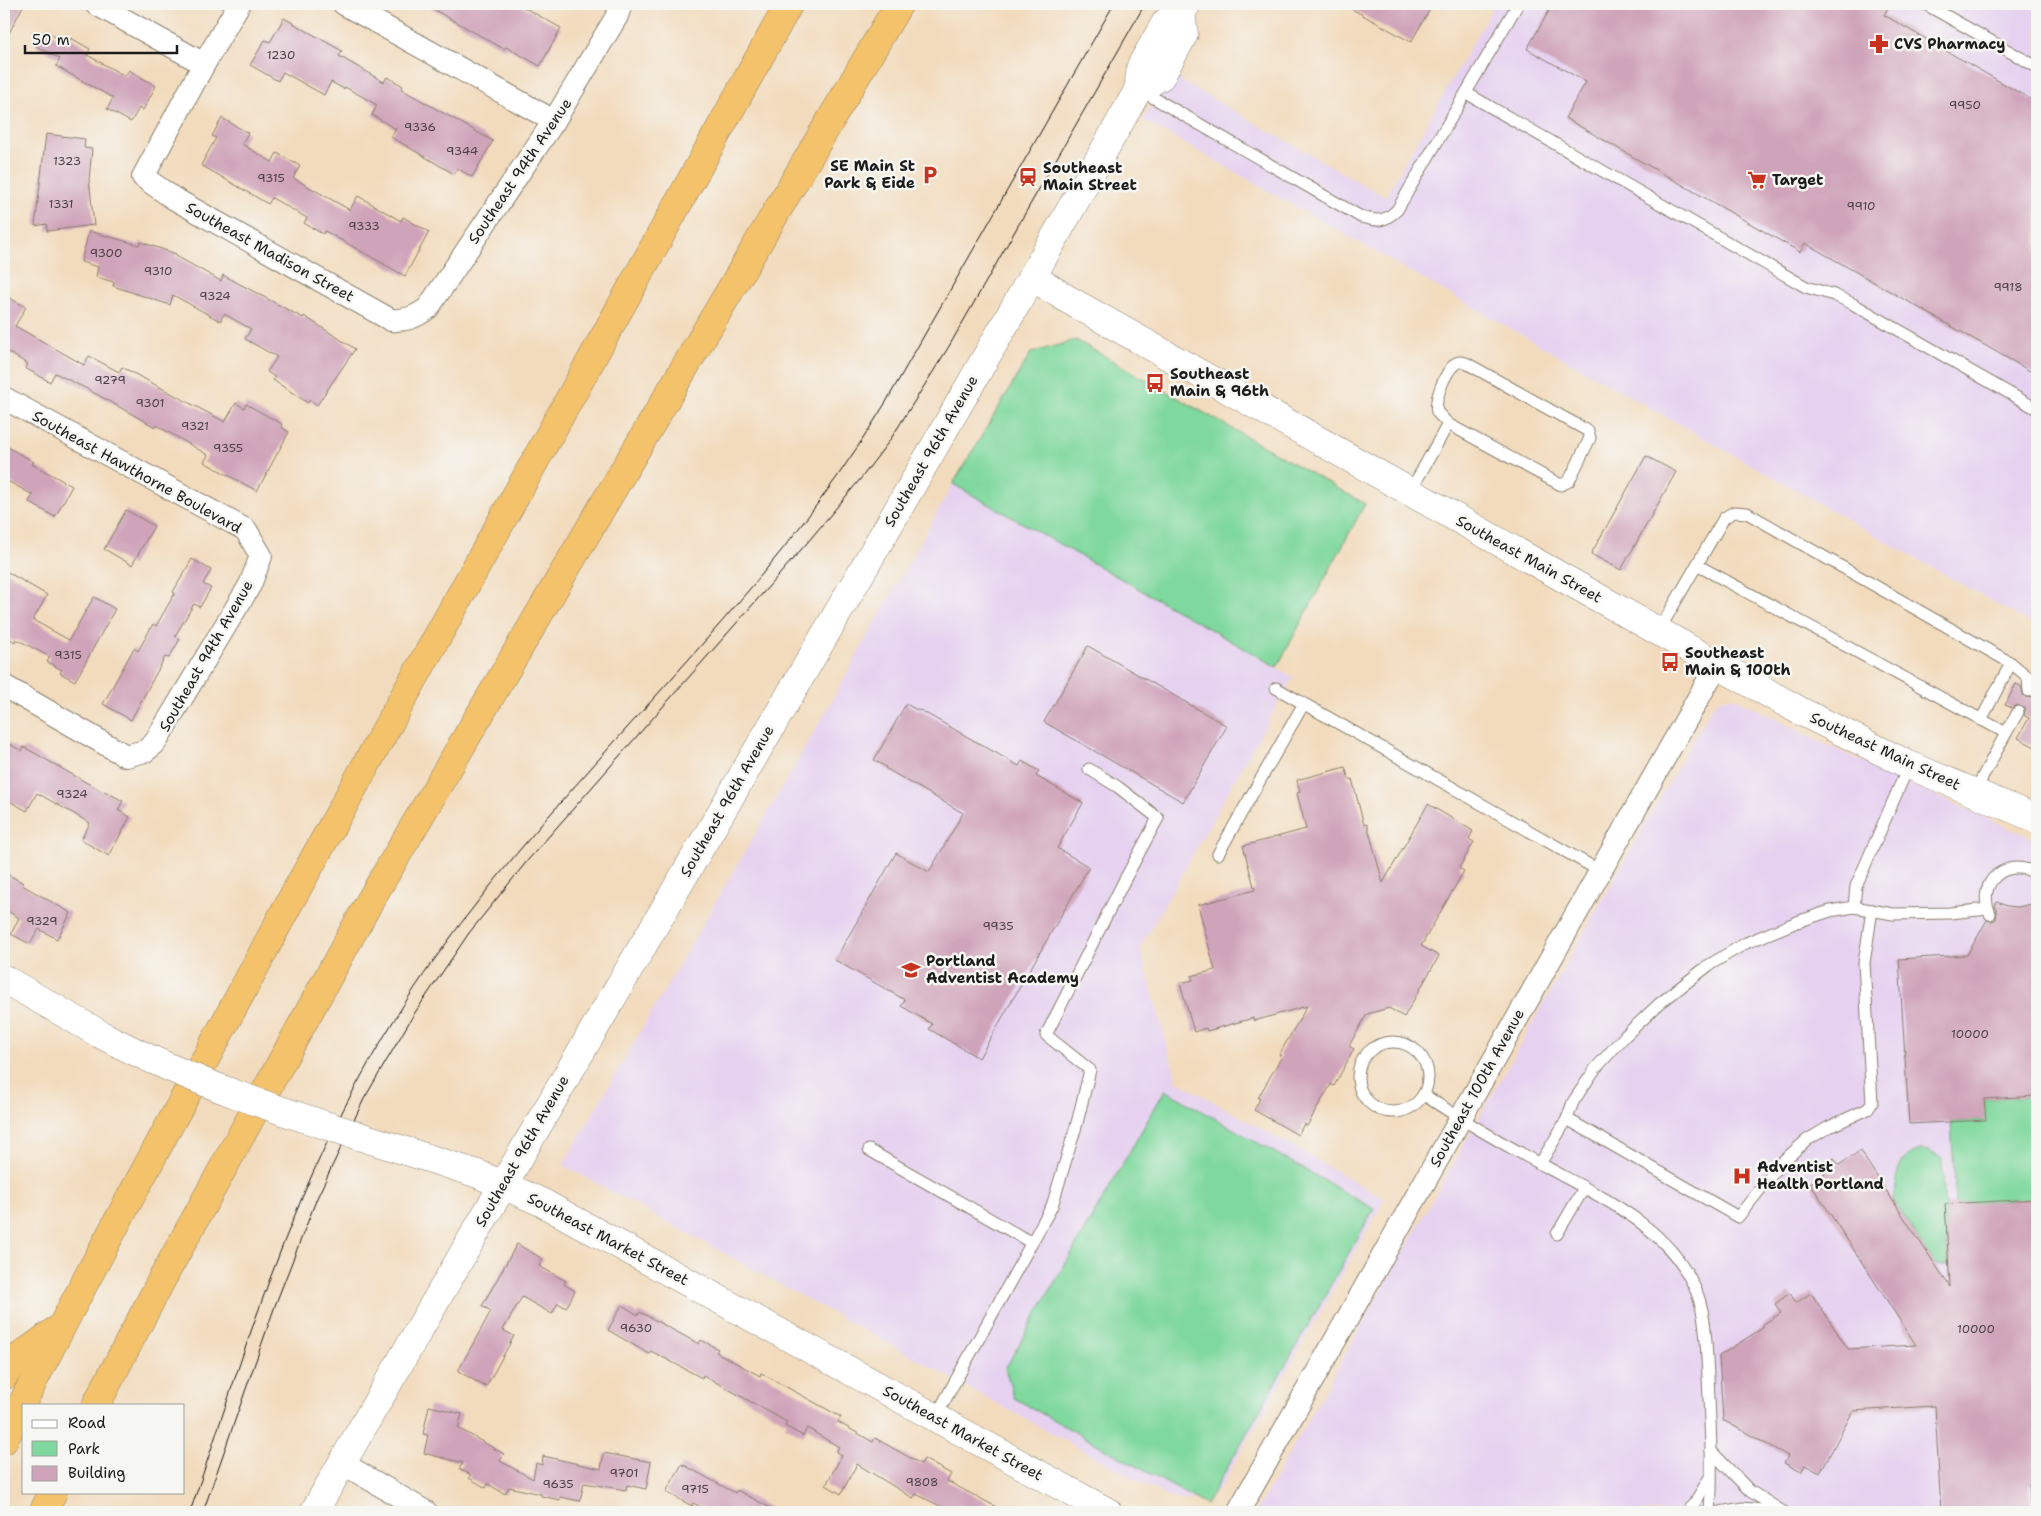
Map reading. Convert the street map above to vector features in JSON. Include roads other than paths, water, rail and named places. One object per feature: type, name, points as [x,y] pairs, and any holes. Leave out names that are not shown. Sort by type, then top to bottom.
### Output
[{"type":"highway","points":[[4,1440],[60,1327],[222,1031],[292,898],[789,4]]},
{"type":"highway","points":[[97,1404],[161,1281],[371,899],[899,4]]},
{"type":"highway","points":[[4,1376],[13,1362],[60,1327]]},
{"type":"highway","points":[[43,1512],[52,1494]]},
{"type":"street","points":[[96,4],[204,64],[239,4]]},
{"type":"street","points":[[344,4],[554,121]]},
{"type":"street","name":"Southeast 94th Avenue","points":[[400,320],[416,316],[428,308],[554,121],[617,16],[621,4]]},
{"type":"street","name":"Southeast 96th Avenue","points":[[314,1512],[503,1183],[1033,277],[1138,90],[1161,76],[1184,34],[1184,8]]},
{"type":"street","name":"Southeast Madison Street","points":[[204,64],[144,177],[173,198],[391,320],[400,320]]},
{"type":"street","name":"Southeast Main Street","points":[[1033,277],[1075,304],[1800,711],[1909,765],[2037,819]]},
{"type":"street","name":"Southeast Hawthorne Boulevard","points":[[4,398],[246,530],[261,556]]},
{"type":"street","name":"Southeast 94th Avenue","points":[[4,686],[126,756],[145,751],[154,744],[250,585],[261,556]]},
{"type":"street","name":"Southeast 100th Avenue","points":[[1238,1512],[1717,665]]},
{"type":"street","name":"Southeast Market Street","points":[[4,980],[157,1064],[220,1090],[460,1167],[503,1183],[632,1251],[1108,1512]]},
{"type":"street","points":[[342,1463],[426,1512]]},
{"type":"lane","points":[[1138,90],[1361,217],[1377,221],[1388,219],[1397,210],[1518,4]]},
{"type":"lane","points":[[1925,4],[2037,67]]},
{"type":"lane","points":[[1466,93],[1806,287],[1834,295],[1853,304],[2037,409]]},
{"type":"lane","points":[[1463,362],[1588,431],[1590,438],[1568,481],[1560,485],[1448,424],[1437,412],[1436,400],[1453,366],[1463,362]]},
{"type":"lane","points":[[1410,492],[1448,424]]},
{"type":"lane","points":[[1658,632],[1724,518],[1734,512],[1747,513],[2012,663],[2028,677],[2029,691]]},
{"type":"lane","points":[[1697,565],[2006,733]]},
{"type":"lane","points":[[1981,720],[2012,663]]},
{"type":"lane","points":[[1276,688],[1600,871]]},
{"type":"lane","points":[[1218,854],[1303,704]]},
{"type":"lane","points":[[1974,793],[2018,712]]},
{"type":"lane","points":[[1854,906],[1856,886],[1909,765]]},
{"type":"lane","points":[[936,1418],[1052,1206],[1077,1123],[1090,1070],[1046,1035],[1158,818],[1118,787],[1089,769]]},
{"type":"lane","points":[[1540,1164],[1567,1119],[1573,1102],[1595,1069],[1625,1036],[1659,1004],[1709,965],[1746,943],[1797,922],[1830,911],[1854,906],[1893,914],[1989,912],[1986,893],[1996,875],[2006,869],[2017,867],[2029,869],[2037,874]]},
{"type":"lane","points":[[1567,1119],[1738,1217],[1768,1178],[1788,1156],[1807,1140],[1830,1126],[1868,1109],[1872,1103],[1864,963],[1872,910]]},
{"type":"lane","points":[[1393,1042],[1413,1047],[1421,1055],[1429,1074],[1428,1085],[1424,1095],[1415,1105],[1404,1111],[1390,1113],[1378,1109],[1369,1103],[1362,1095],[1357,1075],[1365,1055],[1372,1048],[1382,1043],[1393,1042]]},
{"type":"lane","points":[[1424,1095],[1459,1119],[1616,1204],[1658,1239],[1678,1260],[1693,1284],[1701,1307],[1706,1344],[1712,1474],[1710,1512]]},
{"type":"lane","points":[[869,1150],[1032,1244]]},
{"type":"lane","points":[[1557,1234],[1584,1188]]},
{"type":"lane","points":[[1711,1451],[1750,1491],[1782,1512]]},
{"type":"lane","points":[[1686,1512],[1694,1504],[1712,1474]]},
{"type":"lane","points":[[1720,1512],[1743,1508],[1782,1512]]},
{"type":"tram line","points":[[190,1512],[255,1319],[299,1205],[343,1110],[395,1018],[434,960],[488,888],[546,819],[726,617],[783,549],[837,477],[886,402],[1114,4]]},
{"type":"tram line","points":[[203,1512],[276,1303],[317,1198],[364,1099],[414,1014],[469,933],[528,860],[807,543],[890,440],[948,348],[1145,4]]},
{"type":"place","name":"CVS Pharmacy","points":[[1879,44]]},
{"type":"place","name":"SE Main St Park & Eide","points":[[930,175]]},
{"type":"place","name":"Southeast Main Street","points":[[1028,177]]},
{"type":"place","name":"Target","points":[[1757,180]]},
{"type":"place","name":"Southeast Main & 96th","points":[[1155,383]]},
{"type":"place","name":"Southeast Main & 100th","points":[[1670,662]]},
{"type":"place","name":"Portland Adventist Academy","points":[[911,970]]},
{"type":"place","name":"Adventist Health Portland","points":[[1742,1176]]}]
